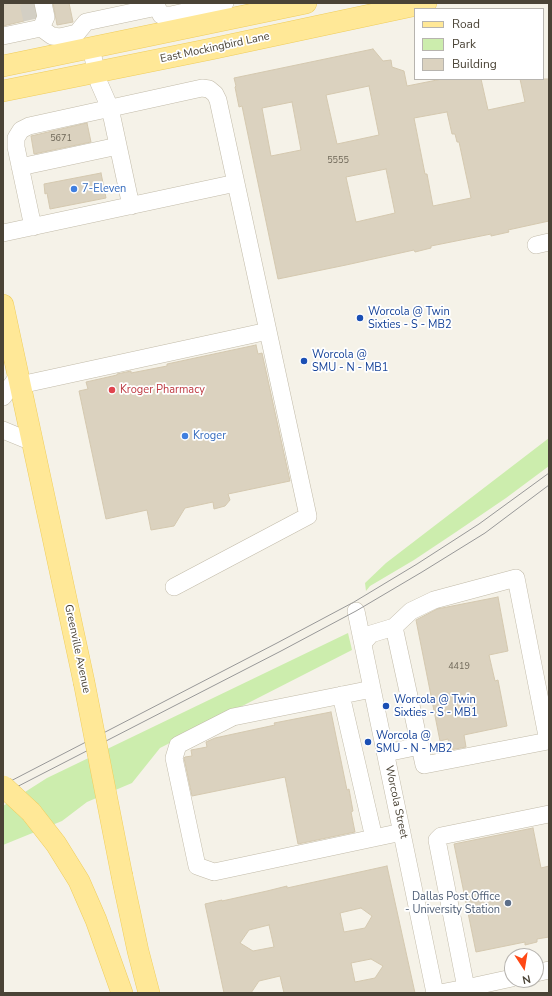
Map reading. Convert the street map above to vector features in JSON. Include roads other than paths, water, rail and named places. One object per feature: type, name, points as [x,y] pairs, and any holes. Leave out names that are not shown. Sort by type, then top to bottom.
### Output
[{"type":"main road","points":[[3,66],[83,44],[160,14],[294,4]]},
{"type":"main road","name":"East Mockingbird Lane","points":[[3,91],[250,40],[414,4]]},
{"type":"main road","points":[[242,9],[250,40]]},
{"type":"main road","name":"Greenville Avenue","points":[[3,305],[84,682],[138,952],[149,993]]},
{"type":"main road","points":[[3,786],[31,812],[56,844],[79,881],[96,920],[122,993]]},
{"type":"street","points":[[41,28],[46,17],[43,3]]},
{"type":"street","points":[[160,14],[171,14],[225,3]]},
{"type":"street","points":[[3,36],[41,28],[52,36],[83,44],[110,108],[131,206]]},
{"type":"street","points":[[33,227],[16,147],[16,138],[21,130],[29,126],[202,88],[209,89],[215,94],[218,100],[308,516],[174,587]]},
{"type":"street","points":[[20,167],[118,146]]},
{"type":"street","points":[[3,233],[236,183]]},
{"type":"street","points":[[3,397],[19,380],[268,331]]},
{"type":"street","points":[[3,430],[32,442]]},
{"type":"street","points":[[363,643],[371,634],[394,627],[411,611],[434,600],[516,578],[548,741],[424,765],[394,627]]},
{"type":"street","name":"Worcola Street","points":[[356,611],[435,993]]},
{"type":"street","points":[[372,689],[234,717],[178,745],[174,758],[197,866],[214,872],[402,832]]},
{"type":"street","points":[[341,695],[374,838]]},
{"type":"street","points":[[386,753],[420,746]]},
{"type":"street","points":[[466,988],[437,840],[441,836],[549,814]]},
{"type":"street","points":[[440,993],[504,980]]},
{"type":"tunnel","points":[[28,3],[34,29]]},
{"type":"tram line","points":[[3,785],[354,602],[479,524],[549,473]]},
{"type":"tram line","points":[[3,794],[356,611],[485,533],[549,485]]},
{"type":"place","name":"7-Eleven","points":[[74,189]]},
{"type":"place","name":"Worcola @ Twin Sixties - S - MB2","points":[[360,318]]},
{"type":"place","name":"Worcola @ SMU - N - MB1","points":[[304,361]]},
{"type":"place","name":"Kroger Pharmacy","points":[[112,390]]},
{"type":"place","name":"Kroger","points":[[185,436]]},
{"type":"place","name":"Worcola @ Twin Sixties - S - MB1","points":[[386,706]]},
{"type":"place","name":"Worcola @ SMU - N - MB2","points":[[368,742]]},
{"type":"place","name":"Dallas Post Office - University Station","points":[[508,903]]}]
